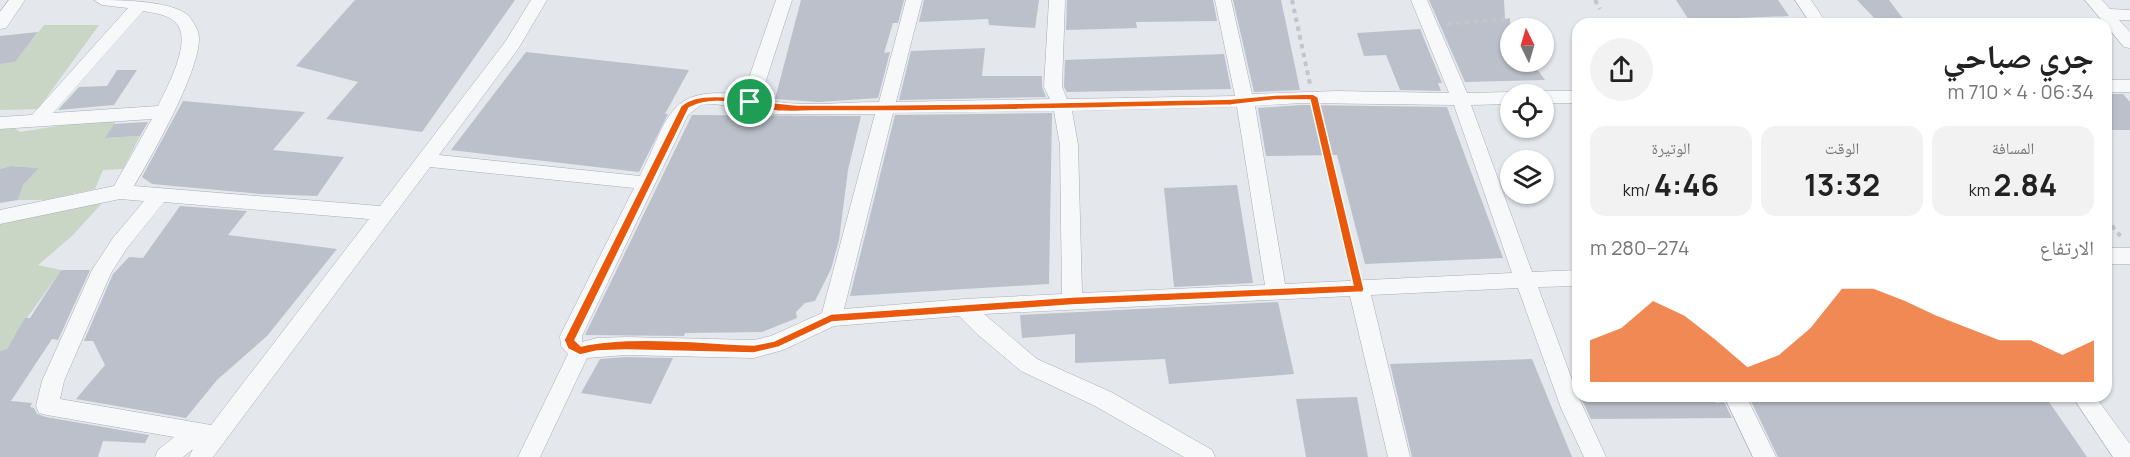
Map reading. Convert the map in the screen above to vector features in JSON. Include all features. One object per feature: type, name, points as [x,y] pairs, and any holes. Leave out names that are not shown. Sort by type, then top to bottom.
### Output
[{"type":"street","points":[[0,24],[17,0]]},
{"type":"street","points":[[102,0],[140,4],[180,16],[192,38],[187,58],[163,112],[136,169],[120,192]]},
{"type":"street","points":[[166,457],[206,434],[251,392],[523,29],[539,0]]},
{"type":"street","points":[[750,102],[784,0]]},
{"type":"street","points":[[831,318],[914,0]]},
{"type":"street","points":[[1057,0],[1053,87],[1062,106],[1069,145],[1072,301]]},
{"type":"street","points":[[1223,0],[1245,101],[1276,292]]},
{"type":"street","points":[[1419,0],[1461,100],[1572,408],[1595,457]]},
{"type":"street","points":[[1803,0],[1815,18]]},
{"type":"street","points":[[2093,0],[2108,18]]},
{"type":"street","points":[[38,119],[140,4]]},
{"type":"street","points":[[2104,14],[2130,15]]},
{"type":"street","points":[[2112,23],[2130,43]]},
{"type":"street","points":[[2112,86],[2130,86]]},
{"type":"street","points":[[1500,98],[1461,100],[1313,97],[1062,106],[886,108],[778,108],[750,102],[707,99],[694,101],[685,106],[570,340],[572,346],[580,351],[597,347],[626,346],[754,349],[776,344],[831,318],[1072,301],[1572,278]]},
{"type":"street","points":[[1554,97],[1572,97]]},
{"type":"street","points":[[0,123],[163,112]]},
{"type":"street","points":[[424,160],[646,183]]},
{"type":"street","points":[[0,217],[120,192],[384,213]]},
{"type":"street","points":[[159,195],[120,243],[102,270],[53,381],[47,406],[206,434]]},
{"type":"street","points":[[2112,256],[2130,256]]},
{"type":"street","points":[[1359,289],[1399,457]]},
{"type":"street","points":[[964,307],[984,328],[1029,365],[1103,399],[1204,457]]},
{"type":"street","points":[[529,457],[580,351]]},
{"type":"street","points":[[1738,402],[1765,457]]},
{"type":"street","points":[[2087,402],[2126,457]]},
{"type":"street","points":[[200,457],[206,434]]},
{"type":"path","points":[[1292,0],[1359,289]]},
{"type":"path","points":[[1595,0],[1600,9]]},
{"type":"path","points":[[1429,25],[1500,19]]},
{"type":"path","points":[[2112,226],[2130,246]]},
{"type":"green space","points":[[44,25],[99,25],[38,109],[0,110],[0,64],[15,62]]},
{"type":"green space","points":[[119,116],[106,138],[140,136],[123,169],[103,170],[95,189],[45,200],[18,200],[23,185],[39,168],[11,166],[0,169],[0,118],[20,132]]},
{"type":"green space","points":[[105,200],[72,236],[38,265],[61,270],[7,349],[0,351],[0,215]]},
{"type":"building","points":[[355,0],[515,0],[422,132],[326,119],[358,82],[296,66]]},
{"type":"building","points":[[801,0],[904,0],[898,23],[893,23],[884,53],[890,52],[878,98],[819,102],[775,99]]},
{"type":"building","points":[[924,0],[1039,0],[1035,28],[989,25],[988,19],[919,22]]},
{"type":"building","points":[[1067,0],[1213,0],[1217,21],[1136,22],[1137,28],[1066,30]]},
{"type":"building","points":[[1233,0],[1281,0],[1300,90],[1254,92]]},
{"type":"building","points":[[1429,0],[1504,0],[1505,18],[1500,18],[1500,72],[1539,72],[1545,80],[1465,82]]},
{"type":"building","points":[[1676,0],[1778,0],[1789,16],[1739,18],[1688,18]]},
{"type":"building","points":[[1857,0],[1889,0],[1902,18],[1874,18]]},
{"type":"building","points":[[1420,29],[1442,83],[1438,83],[1441,91],[1400,90],[1386,55],[1364,56],[1357,33]]},
{"type":"building","points":[[38,32],[15,62],[0,64],[0,36]]},
{"type":"building","points":[[985,48],[982,76],[1042,76],[1042,87],[1046,97],[899,100],[911,51]]},
{"type":"building","points":[[526,52],[689,70],[665,114],[668,114],[639,172],[451,150]]},
{"type":"building","points":[[1224,54],[1231,89],[1067,92],[1064,87],[1065,60]]},
{"type":"building","points":[[117,70],[137,70],[114,105],[58,110],[79,87],[107,86]]},
{"type":"building","points":[[2112,94],[2123,94],[2130,102],[2130,130],[2112,130]]},
{"type":"building","points":[[183,101],[305,112],[273,150],[344,157],[317,196],[261,194],[152,184],[142,177]]},
{"type":"building","points":[[1301,105],[1447,107],[1503,258],[1365,264],[1337,155],[1266,156],[1258,108]]},
{"type":"building","points":[[1052,113],[1049,284],[850,296],[895,115]]},
{"type":"building","points":[[692,115],[861,116],[848,170],[839,240],[831,269],[815,301],[805,303],[796,312],[797,318],[762,332],[685,333],[684,336],[585,335]]},
{"type":"building","points":[[148,122],[140,136],[105,138],[114,124]]},
{"type":"building","points":[[11,166],[39,168],[23,185],[18,200],[0,203],[0,169]]},
{"type":"building","points":[[1237,185],[1253,283],[1174,287],[1164,188]]},
{"type":"building","points":[[180,206],[247,211],[228,235],[337,249],[267,336],[217,380],[186,418],[76,399],[105,365],[93,341],[84,341],[113,274],[129,257],[143,258]]},
{"type":"building","points":[[61,270],[90,270],[58,340],[52,339],[11,401],[32,403],[30,407],[34,408],[37,414],[46,417],[149,435],[145,443],[103,441],[98,457],[0,457],[0,351],[7,349],[25,318],[30,318]]},
{"type":"building","points":[[1278,302],[1294,374],[1169,384],[1165,359],[1075,363],[1075,334],[1022,338],[1020,315]]},
{"type":"building","points":[[673,358],[651,404],[581,393],[600,359]]},
{"type":"building","points":[[1532,359],[1572,457],[1412,457],[1390,364]]},
{"type":"building","points":[[1357,397],[1368,457],[1306,457],[1296,399]]},
{"type":"building","points":[[1583,402],[1724,402],[1732,418],[1591,419]]},
{"type":"building","points":[[1751,402],[2049,402],[2087,457],[1778,457]]},
{"type":"route","points":[[1313,97],[1359,289],[1072,301],[831,318],[776,344],[754,349],[608,346],[580,351],[572,346],[570,340],[575,328],[685,106],[694,101],[717,98],[750,102],[769,107],[803,109],[1062,106],[1231,102],[1313,97]]}]
